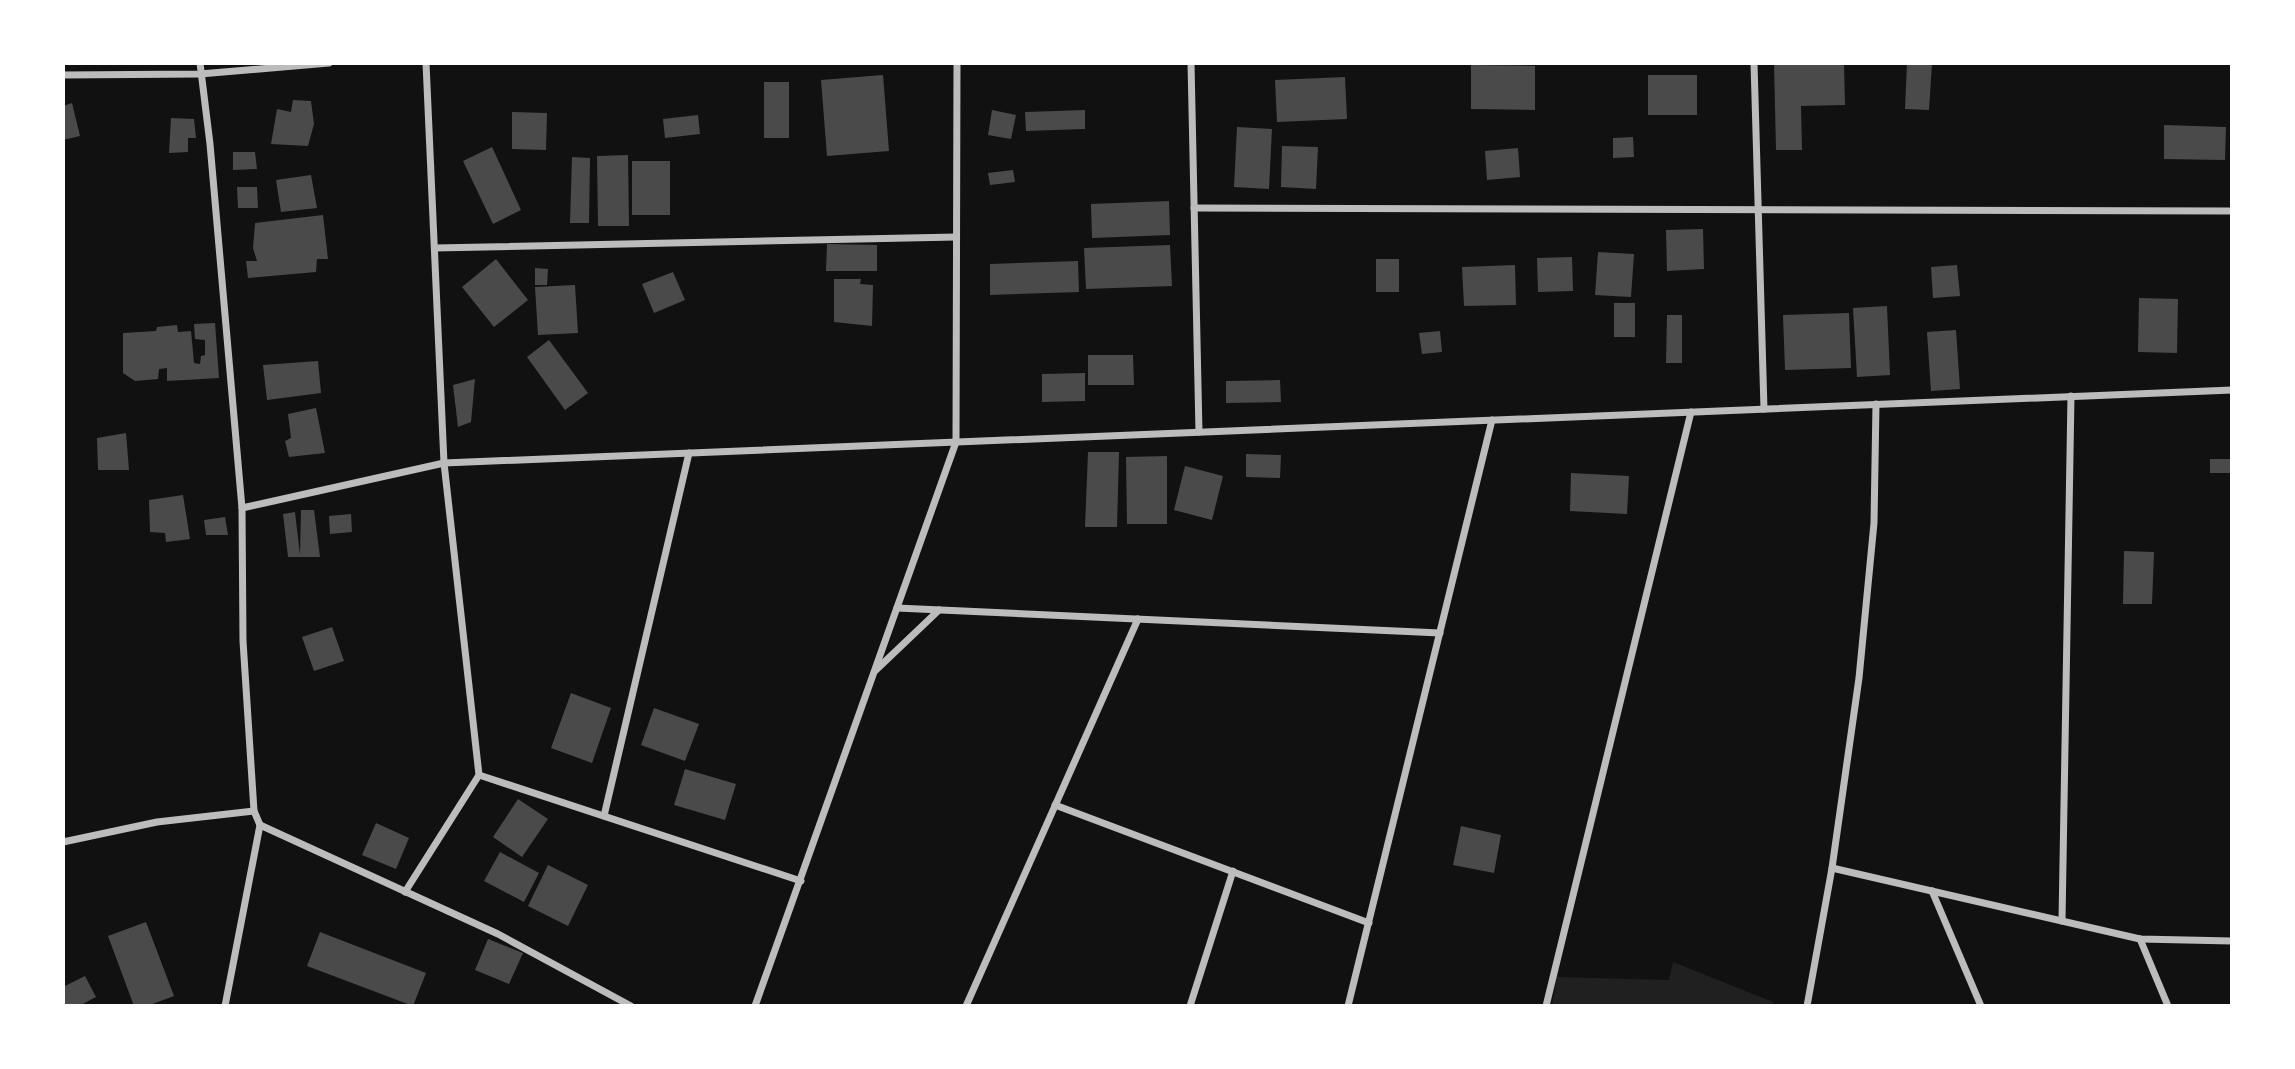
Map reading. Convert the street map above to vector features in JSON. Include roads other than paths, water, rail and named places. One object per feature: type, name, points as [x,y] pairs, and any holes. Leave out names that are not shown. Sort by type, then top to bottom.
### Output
[{"type":"street","points":[[200,63],[210,144],[242,508],[243,640],[254,811],[260,825],[225,1006]]},
{"type":"street","points":[[63,75],[200,74],[329,63]]},
{"type":"street","points":[[405,892],[479,775],[444,463],[426,63]]},
{"type":"street","points":[[755,1006],[956,442],[957,63]]},
{"type":"street","points":[[1191,63],[1199,432]]},
{"type":"street","points":[[1754,63],[1764,409]]},
{"type":"street","points":[[1194,208],[2232,211]]},
{"type":"street","points":[[435,248],[956,237]]},
{"type":"street","points":[[242,508],[444,463],[2232,390]]},
{"type":"street","points":[[2062,921],[2071,397]]},
{"type":"street","points":[[1807,1006],[1832,868],[1859,678],[1872,549],[1876,404]]},
{"type":"street","points":[[1546,1006],[1691,412]]},
{"type":"street","points":[[1348,1006],[1492,420]]},
{"type":"street","points":[[604,816],[689,453]]},
{"type":"street","points":[[897,608],[1440,633]]},
{"type":"street","points":[[874,671],[939,610]]},
{"type":"street","points":[[966,1006],[1138,619]]},
{"type":"street","points":[[479,775],[801,881]]},
{"type":"street","points":[[1055,805],[1369,922]]},
{"type":"street","points":[[63,842],[157,822],[254,811]]},
{"type":"street","points":[[260,825],[498,934],[631,1006]]},
{"type":"street","points":[[1832,868],[2140,939],[2232,941]]},
{"type":"street","points":[[1189,1006],[1233,871]]},
{"type":"street","points":[[1932,891],[1981,1006]]},
{"type":"street","points":[[2140,939],[2168,1006]]}]
